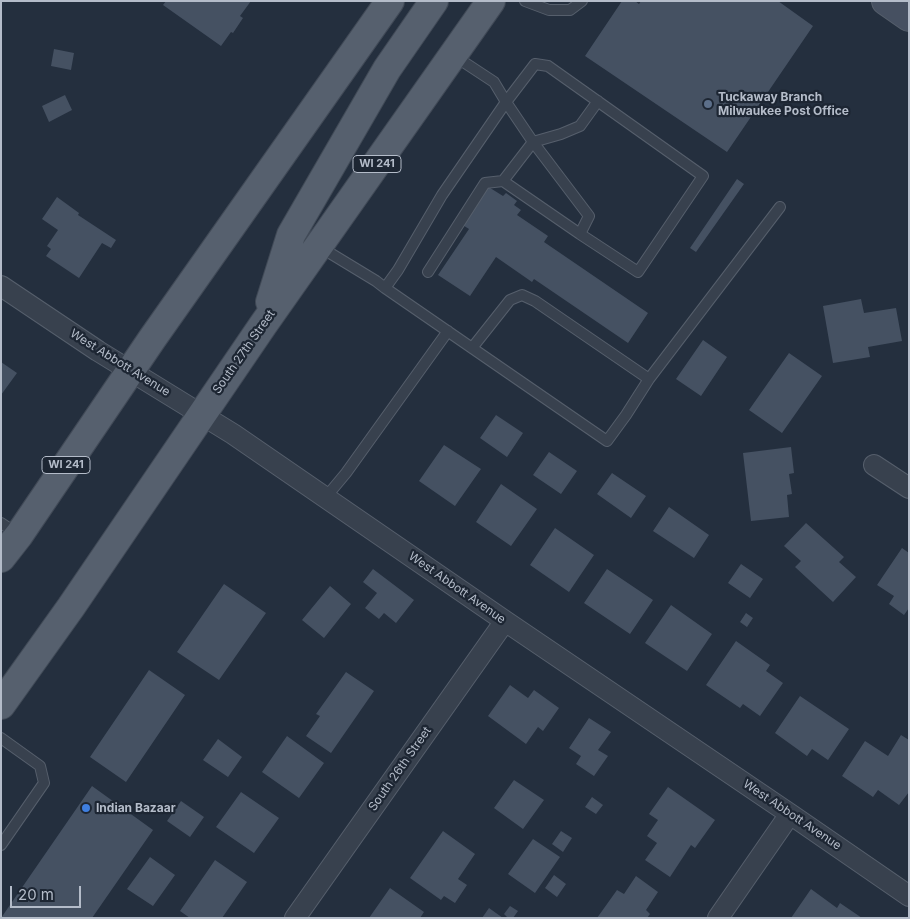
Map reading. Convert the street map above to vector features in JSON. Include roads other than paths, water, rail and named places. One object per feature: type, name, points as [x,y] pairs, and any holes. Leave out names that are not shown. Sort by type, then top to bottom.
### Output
[{"type":"main road","name":"WI 241","points":[[1,558],[10,529],[130,371],[390,1]]},
{"type":"main road","points":[[262,325],[292,235],[387,69],[434,1]]},
{"type":"main road","name":"South 27th Street","points":[[1,705],[71,607],[262,325],[319,247],[491,1]]},
{"type":"street","points":[[886,1],[909,17]]},
{"type":"street","name":"West Abbott Avenue","points":[[1,286],[130,371],[233,434],[909,896]]},
{"type":"street","points":[[874,465],[909,488]]},
{"type":"street","name":"South 26th Street","points":[[295,918],[505,621]]},
{"type":"street","points":[[718,918],[790,814]]},
{"type":"lane","points":[[524,1],[549,10],[570,10],[582,1]]},
{"type":"lane","points":[[454,55],[494,82],[533,142],[589,216],[580,234]]},
{"type":"lane","points":[[386,288],[442,195],[506,102],[535,64],[548,66],[702,176],[638,272],[503,181],[485,183],[428,272]]},
{"type":"lane","points":[[503,181],[533,142],[580,126],[598,101]]},
{"type":"lane","points":[[319,247],[386,288],[607,441],[626,416],[649,379],[780,207]]},
{"type":"lane","points":[[472,348],[510,300],[522,295],[535,301],[649,379]]},
{"type":"lane","points":[[326,498],[448,330]]},
{"type":"lane","points":[[1,738],[40,766],[44,783],[1,845]]},
{"type":"place","name":"Tuckaway Branch Milwaukee Post Office","points":[[708,104]]},
{"type":"place","name":"Indian Bazaar","points":[[86,808]]}]
